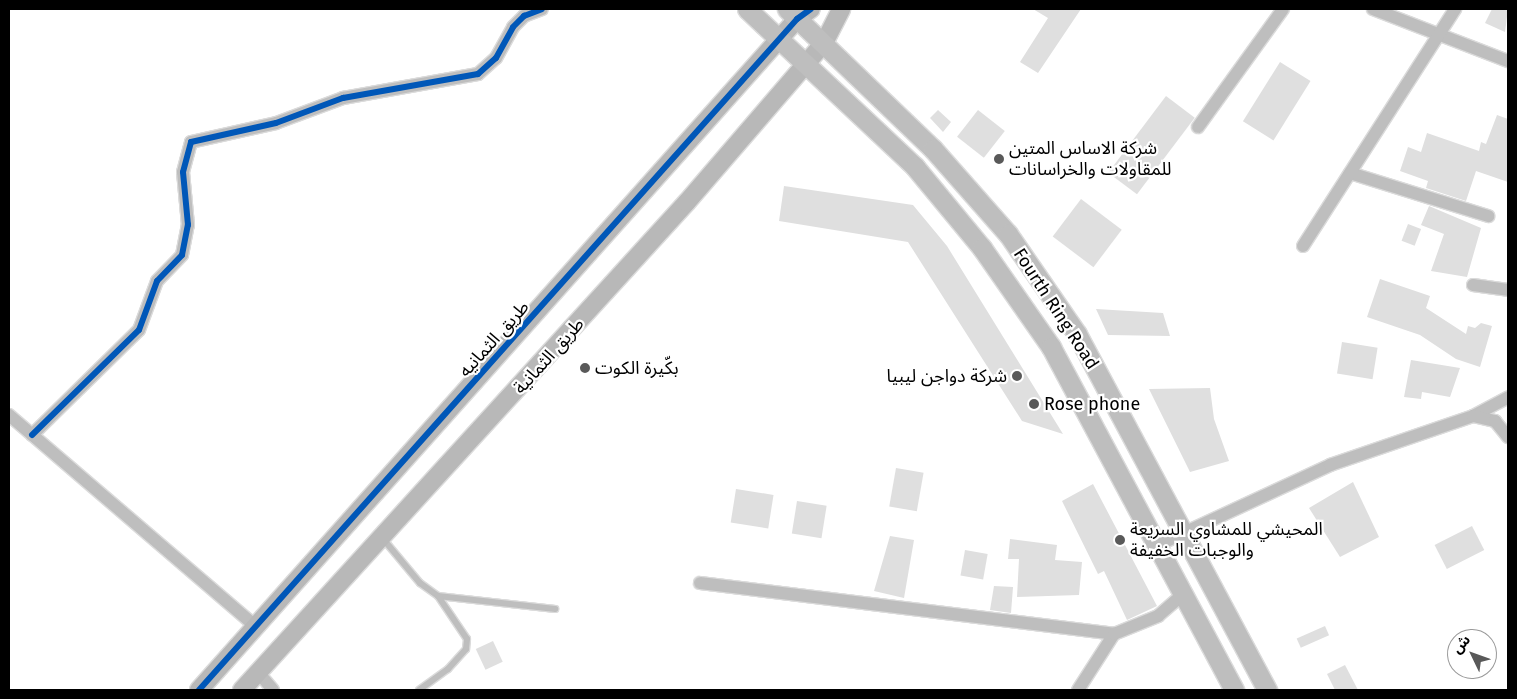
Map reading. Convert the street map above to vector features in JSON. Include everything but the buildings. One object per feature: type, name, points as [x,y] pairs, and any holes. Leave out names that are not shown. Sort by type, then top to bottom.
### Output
[{"type":"main road","name":"Fourth Ring Road","points":[[747,9],[915,167],[982,248],[1051,348],[1234,690]]},
{"type":"main road","name":"Fourth Ring Road","points":[[798,12],[824,43],[933,149],[1008,234],[1077,334],[1267,690]]},
{"type":"street","points":[[32,435],[139,330],[157,281],[182,255],[188,225],[183,172],[191,142],[276,123],[343,98],[478,74],[496,58],[513,27],[524,16],[542,9]]},
{"type":"street","name":"طريق الثمانية","points":[[242,690],[384,540],[824,43],[841,9]]},
{"type":"street","points":[[1198,127],[1283,9]]},
{"type":"street","points":[[1373,9],[1438,37],[1508,61]]},
{"type":"street","points":[[1303,246],[1455,9]]},
{"type":"street","name":"طريق الثمانيه","points":[[199,690],[779,39],[798,12]]},
{"type":"street","points":[[1350,173],[1488,216]]},
{"type":"street","points":[[1473,285],[1508,290]]},
{"type":"street","points":[[1158,545],[1330,465],[1472,416],[1508,397]]},
{"type":"street","points":[[9,415],[256,628]]},
{"type":"street","points":[[1472,416],[1495,421],[1508,436]]},
{"type":"street","points":[[700,583],[1114,634],[1158,616],[1183,594]]},
{"type":"street","points":[[1078,690],[1114,634]]},
{"type":"street","points":[[258,672],[273,690]]},
{"type":"lane","points":[[384,540],[420,583],[438,596],[467,639],[466,648],[448,669],[419,690]]},
{"type":"lane","points":[[438,596],[555,610]]},
{"type":"cycle path","points":[[32,435],[139,330],[157,281],[182,255],[188,225],[183,172],[191,142],[276,123],[343,98],[478,74],[496,58],[513,27],[524,16],[542,9]]},
{"type":"cycle path","points":[[199,690],[797,19],[811,9]]},
{"type":"place","name":"شركة الاساس المتين للمقاولات والخراسانات","points":[[999,159]]},
{"type":"place","name":"بكّيرة الكوت","points":[[585,368]]},
{"type":"place","name":"شركة دواجن ليبيا","points":[[1017,376]]},
{"type":"place","name":"Rose phone","points":[[1034,404]]},
{"type":"place","name":"المحيشي للمشاوي السريعة والوجبات الخفيفة","points":[[1120,540]]}]
